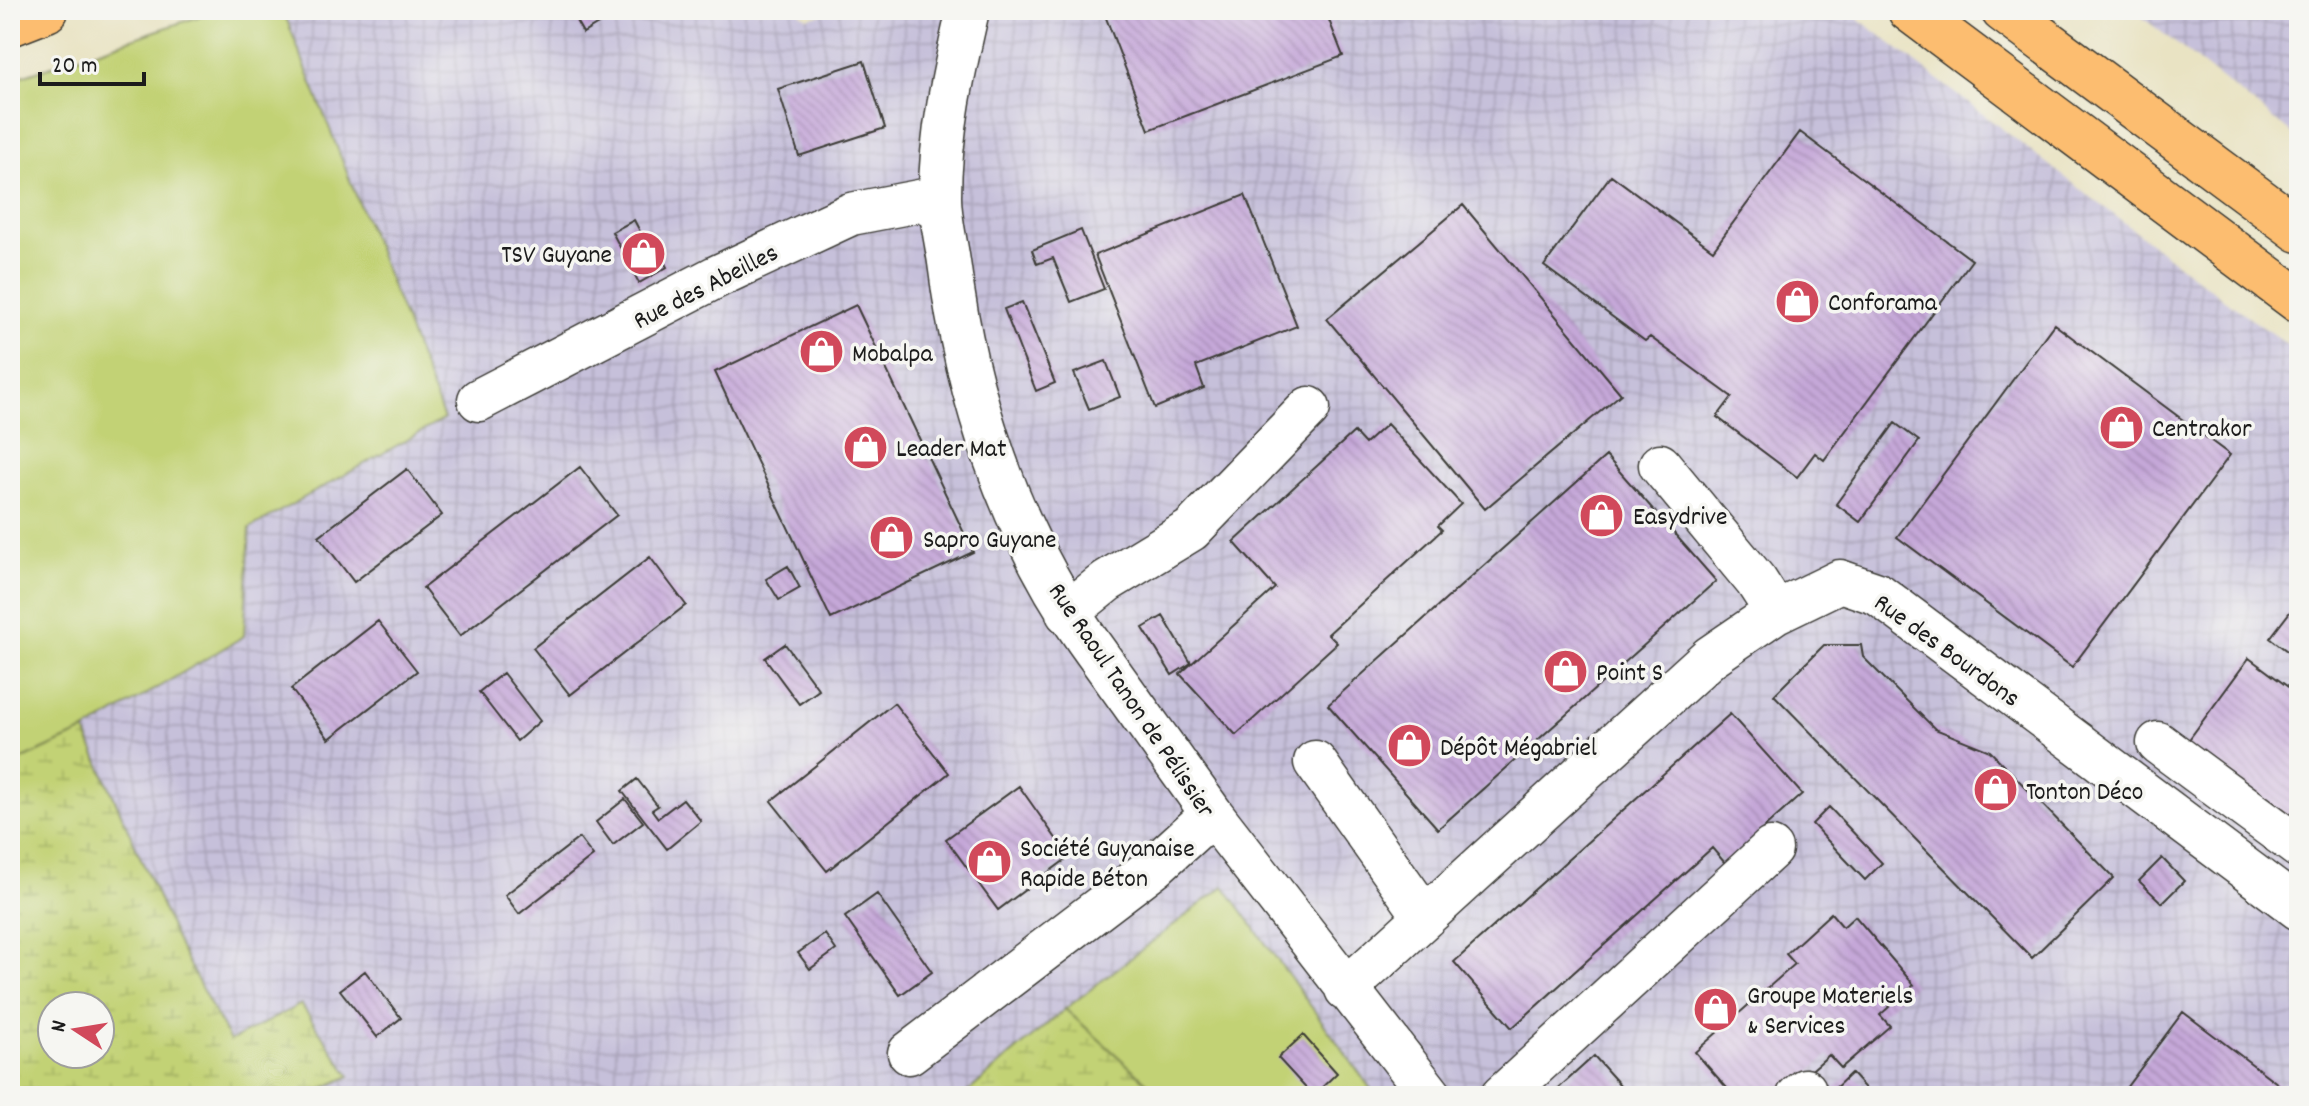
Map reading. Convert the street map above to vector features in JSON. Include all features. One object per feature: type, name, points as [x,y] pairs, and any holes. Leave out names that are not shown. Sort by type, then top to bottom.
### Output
[{"type":"main road","points":[[10,24],[46,10]]},
{"type":"main road","points":[[1910,10],[2299,301]]},
{"type":"main road","points":[[2003,10],[2299,230]]},
{"type":"main road","points":[[2044,10],[2173,135]]},
{"type":"street","name":"Rue Raoul Tanon de Pélissier","points":[[968,10],[950,87],[940,197],[956,321],[983,429],[1018,517],[1067,613],[1212,814],[1431,1096]]},
{"type":"street","name":"Rue des Abeilles","points":[[479,400],[716,277],[851,214],[940,197]]},
{"type":"street","points":[[1067,613],[1107,581],[1191,530],[1309,408]]},
{"type":"street","points":[[1660,465],[1756,581],[1776,612]]},
{"type":"street","name":"Rue des Bourdons","points":[[1346,989],[1710,657],[1776,612],[1840,581],[1878,594],[2299,909]]},
{"type":"street","points":[[2158,743],[2299,847]]},
{"type":"street","points":[[1315,762],[1425,917]]},
{"type":"street","points":[[909,1053],[1156,865],[1212,814]]},
{"type":"street","points":[[1502,1096],[1771,849]]},
{"type":"shaded area","points":[[283,10],[797,10],[807,18],[839,10],[1847,10],[2229,303],[2299,353],[2299,1096],[1376,1096],[1224,886],[1065,1009],[963,1096],[306,1096],[350,1077],[230,1041],[180,948],[85,731],[244,636],[250,528],[444,419]]},
{"type":"shaded area","points":[[2133,10],[2299,10],[2299,139]]},
{"type":"green space","points":[[218,10],[283,10],[444,419],[250,528],[244,636],[85,731],[10,765],[10,80]]},
{"type":"green space","points":[[85,731],[180,948],[230,1041],[301,1004],[350,1076],[306,1096],[10,1096],[10,765]]},
{"type":"green space","points":[[1224,886],[1376,1096],[1162,1096],[1065,1009]]},
{"type":"green space","points":[[1065,1009],[1162,1096],[963,1096]]},
{"type":"building","points":[[570,10],[603,10],[608,18],[583,33]]},
{"type":"building","points":[[1103,10],[1325,10],[1343,56],[1149,130]]},
{"type":"building","points":[[864,61],[885,128],[799,156],[778,89]]},
{"type":"building","points":[[1800,132],[1972,260],[1824,460],[1815,453],[1797,477],[1717,417],[1732,397],[1650,337],[1645,341],[1544,266],[1611,175],[1713,250]]},
{"type":"building","points":[[1245,195],[1297,326],[1196,366],[1204,388],[1155,408],[1095,255]]},
{"type":"building","points":[[1463,205],[1621,394],[1485,509],[1327,319]]},
{"type":"building","points":[[634,220],[646,243],[652,239],[667,267],[639,283],[612,232]]},
{"type":"building","points":[[1081,230],[1104,289],[1071,302],[1053,258],[1037,264],[1032,250]]},
{"type":"building","points":[[1022,302],[1055,383],[1036,391],[1004,309]]},
{"type":"building","points":[[856,305],[973,552],[831,619],[715,372]]},
{"type":"building","points":[[2054,324],[2230,455],[2072,667],[1897,537]]},
{"type":"building","points":[[1106,361],[1120,397],[1089,409],[1074,373]]},
{"type":"building","points":[[1895,423],[1919,441],[1860,522],[1836,504]]},
{"type":"building","points":[[1387,424],[1461,504],[1438,526],[1442,530],[1328,634],[1337,643],[1236,735],[1180,674],[1275,588],[1234,542],[1354,432],[1365,444]]},
{"type":"building","points":[[1606,456],[1716,581],[1438,829],[1328,705]]},
{"type":"building","points":[[580,467],[617,515],[460,636],[423,588]]},
{"type":"building","points":[[407,469],[442,515],[354,582],[319,536]]},
{"type":"building","points":[[650,557],[686,605],[570,695],[533,648]]},
{"type":"building","points":[[788,566],[800,588],[779,600],[766,579]]},
{"type":"building","points":[[2299,600],[2299,660],[2270,638]]},
{"type":"building","points":[[1163,616],[1191,663],[1172,675],[1143,628]]},
{"type":"building","points":[[378,621],[417,671],[329,739],[291,689]]},
{"type":"building","points":[[785,644],[819,690],[799,704],[765,658]]},
{"type":"building","points":[[1824,645],[1861,645],[1863,657],[1935,729],[1990,751],[2114,878],[2032,958],[1774,695]]},
{"type":"building","points":[[2249,658],[2299,695],[2299,831],[2185,745]]},
{"type":"building","points":[[503,673],[540,721],[517,741],[479,692]]},
{"type":"building","points":[[894,703],[949,773],[827,871],[771,801]]},
{"type":"building","points":[[1730,714],[1802,794],[1725,863],[1712,848],[1512,1028],[1454,962]]},
{"type":"building","points":[[637,779],[658,806],[652,810],[658,818],[683,799],[701,821],[667,849],[622,791]]},
{"type":"building","points":[[1019,786],[1069,857],[998,910],[946,839]]},
{"type":"building","points":[[625,799],[643,822],[613,845],[596,822]]},
{"type":"building","points":[[1829,807],[1882,863],[1865,880],[1812,824]]},
{"type":"building","points":[[579,838],[593,856],[519,914],[505,895]]},
{"type":"building","points":[[2162,858],[2184,881],[2162,903],[2139,881]]},
{"type":"building","points":[[877,894],[932,972],[900,995],[845,917]]},
{"type":"building","points":[[1831,913],[1843,927],[1855,916],[1914,985],[1880,1015],[1890,1026],[1841,1068],[1829,1055],[1782,1096],[1734,1096],[1695,1052],[1795,964],[1786,954]]},
{"type":"building","points":[[825,934],[836,950],[810,969],[798,953]]},
{"type":"building","points":[[365,971],[401,1018],[377,1037],[340,990]]},
{"type":"building","points":[[2183,1012],[2294,1096],[2120,1096]]},
{"type":"building","points":[[1303,1035],[1337,1073],[1313,1096],[1278,1058]]},
{"type":"building","points":[[1594,1056],[1630,1096],[1550,1096]]},
{"type":"building","points":[[1851,1073],[1872,1096],[1827,1096]]},
{"type":"place","name":"TSV Guyane","points":[[643,253]]},
{"type":"place","name":"Conforama","points":[[1797,301]]},
{"type":"place","name":"Mobalpa","points":[[821,352]]},
{"type":"place","name":"Centrakor","points":[[2121,427]]},
{"type":"place","name":"Leader Mat","points":[[865,447]]},
{"type":"place","name":"Easydrive","points":[[1602,515]]},
{"type":"place","name":"Sapro Guyane","points":[[892,538]]},
{"type":"place","name":"Point S","points":[[1565,671]]},
{"type":"place","name":"Dépôt Mégabriel","points":[[1409,746]]},
{"type":"place","name":"Tonton Déco","points":[[1995,790]]},
{"type":"place","name":"Société Guyanaise Rapide Béton","points":[[989,862]]},
{"type":"place","name":"Groupe Materiels & Services","points":[[1716,1009]]}]
